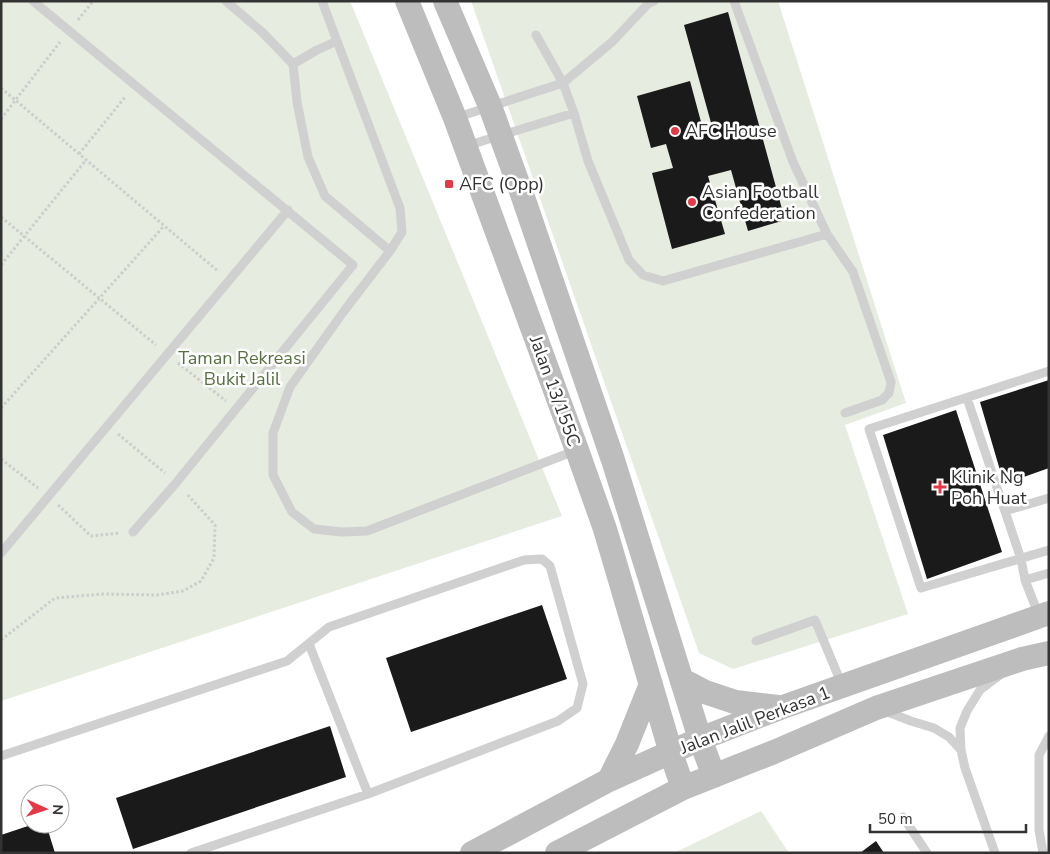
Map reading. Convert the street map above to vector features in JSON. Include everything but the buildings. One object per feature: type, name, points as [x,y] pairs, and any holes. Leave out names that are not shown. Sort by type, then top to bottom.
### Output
[{"type":"main road","name":"Jalan 13/155C","points":[[407,1],[455,118],[605,528],[683,788]]},
{"type":"main road","name":"Jalan 13/155C","points":[[445,1],[490,106],[523,197],[613,460],[700,739],[714,776]]},
{"type":"main road","points":[[577,450],[589,436],[597,415]]},
{"type":"main road","points":[[577,450],[596,453],[613,460]]},
{"type":"main road","name":"Jalan Jalil Perkasa 1","points":[[472,853],[609,780],[700,739],[780,708],[1044,615]]},
{"type":"main road","name":"Jalan Jalil Perkasa 1","points":[[557,853],[683,788],[774,752],[876,708],[1022,659],[1049,653]]},
{"type":"main road","points":[[682,680],[705,692],[735,702],[780,708]]},
{"type":"main road","points":[[609,780],[627,744],[651,684]]},
{"type":"lane","points":[[33,1],[353,265],[176,483],[133,532]]},
{"type":"lane","points":[[226,1],[262,32],[293,64],[297,102],[308,157],[325,196],[390,251]]},
{"type":"lane","points":[[322,1],[400,208],[402,232],[290,387],[273,433],[273,475],[292,512],[314,529],[342,532],[367,531],[577,450]]},
{"type":"lane","points":[[455,118],[563,83],[612,42],[649,3],[654,1]]},
{"type":"lane","points":[[734,1],[793,162],[827,234],[853,272],[891,382],[889,392],[882,400],[845,413]]},
{"type":"lane","points":[[536,36],[563,83],[588,161],[629,260],[643,274],[664,281],[827,234]]},
{"type":"lane","points":[[293,64],[337,41]]},
{"type":"lane","points":[[465,147],[574,113]]},
{"type":"lane","points":[[1,553],[288,210]]},
{"type":"lane","points":[[1049,372],[869,429],[921,588],[1049,550]]},
{"type":"lane","points":[[967,398],[1021,559],[1025,580],[1044,615]]},
{"type":"lane","points":[[1005,511],[1049,498]]},
{"type":"lane","points":[[1,756],[287,661],[329,627],[524,560],[542,559],[550,566],[583,684],[577,708],[558,721],[368,794],[191,853]]},
{"type":"lane","points":[[1025,580],[1049,573]]},
{"type":"lane","points":[[756,641],[815,620],[842,686]]},
{"type":"lane","points":[[309,644],[368,794]]},
{"type":"lane","points":[[995,853],[965,768],[961,750],[960,728],[967,711],[980,690],[1022,659]]},
{"type":"lane","points":[[876,708],[934,728],[949,737],[961,750]]},
{"type":"lane","points":[[1043,853],[1039,830],[1038,755],[1049,736]]},
{"type":"lane","points":[[903,817],[927,853]]},
{"type":"path","points":[[1,120],[69,30],[94,1]]},
{"type":"path","points":[[79,154],[135,85]]},
{"type":"path","points":[[1,88],[229,281]]},
{"type":"path","points":[[1,265],[86,160]]},
{"type":"path","points":[[1,218],[100,298]]},
{"type":"path","points":[[1,408],[165,226]]},
{"type":"path","points":[[1,640],[55,598],[102,594],[157,595],[183,591],[201,581],[214,558],[214,525],[176,483],[108,426]]},
{"type":"path","points":[[91,536],[133,532]]},
{"type":"green space","name":"Taman Rekreasi Bukit Jalil","points":[[1,1],[350,1],[562,516],[1,701]]},
{"type":"green space","name":"Asian Football Confederation","points":[[471,1],[778,1],[906,403],[845,425],[908,614],[733,669],[699,653]]},
{"type":"green space","points":[[761,811],[789,853],[674,853]]},
{"type":"place","name":"AFC House","points":[[675,131]]},
{"type":"place","name":"AFC (Opp)","points":[[449,184]]},
{"type":"place","name":"Asian Football Confederation","points":[[692,202]]},
{"type":"place","name":"Klinik Ng Poh Huat","points":[[940,487]]}]
